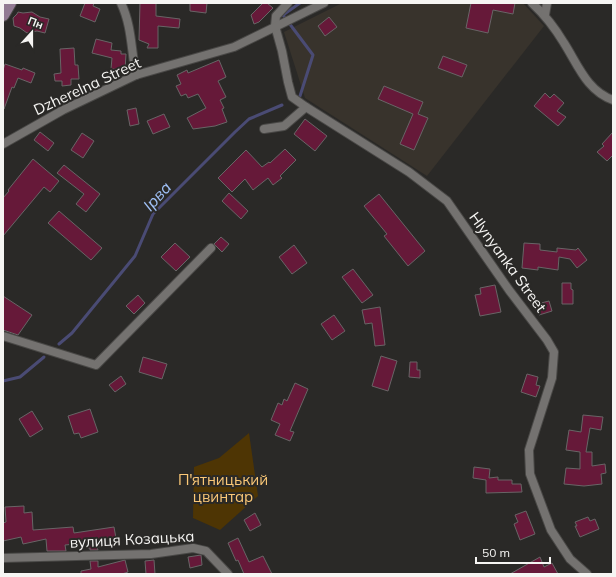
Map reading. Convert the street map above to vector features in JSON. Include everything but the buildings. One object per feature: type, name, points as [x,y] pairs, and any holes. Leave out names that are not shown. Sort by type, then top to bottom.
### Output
[{"type":"main road","points":[[3,15],[10,3]]},
{"type":"street","points":[[121,3],[125,11],[131,35],[133,61],[136,75]]},
{"type":"street","points":[[278,25],[276,16],[288,3]]},
{"type":"street","name":"Dzherelna Street","points":[[3,144],[63,110],[136,75],[234,47],[324,3]]},
{"type":"street","points":[[532,3],[544,15],[565,44],[577,67],[593,88],[606,98],[613,100]]},
{"type":"street","points":[[544,15],[547,3]]},
{"type":"street","name":"Hlynyanka Street","points":[[278,25],[292,97],[403,168],[447,201],[509,290],[547,340],[554,352],[552,378],[530,450],[530,474],[551,530],[570,559],[588,574]]},
{"type":"street","points":[[264,129],[284,126],[306,107]]},
{"type":"street","points":[[3,336],[96,365],[211,248]]},
{"type":"street","name":"вулиця Козацька","points":[[3,558],[151,554],[193,548],[206,551],[228,574]]},
{"type":"shaded area","points":[[342,3],[523,3],[544,26],[427,176],[305,98],[284,32]]},
{"type":"green space","name":"П'ятницький цвинтар","points":[[249,433],[258,496],[220,530],[193,518],[194,467],[219,458]]},
{"type":"waterway","name":"Ірва","points":[[300,3],[283,15],[313,55],[300,96]]},
{"type":"waterway","name":"Ірва","points":[[59,344],[72,333],[135,256],[153,214],[249,119],[282,105]]},
{"type":"waterway","name":"Ірва","points":[[3,381],[20,377],[44,357]]}]
